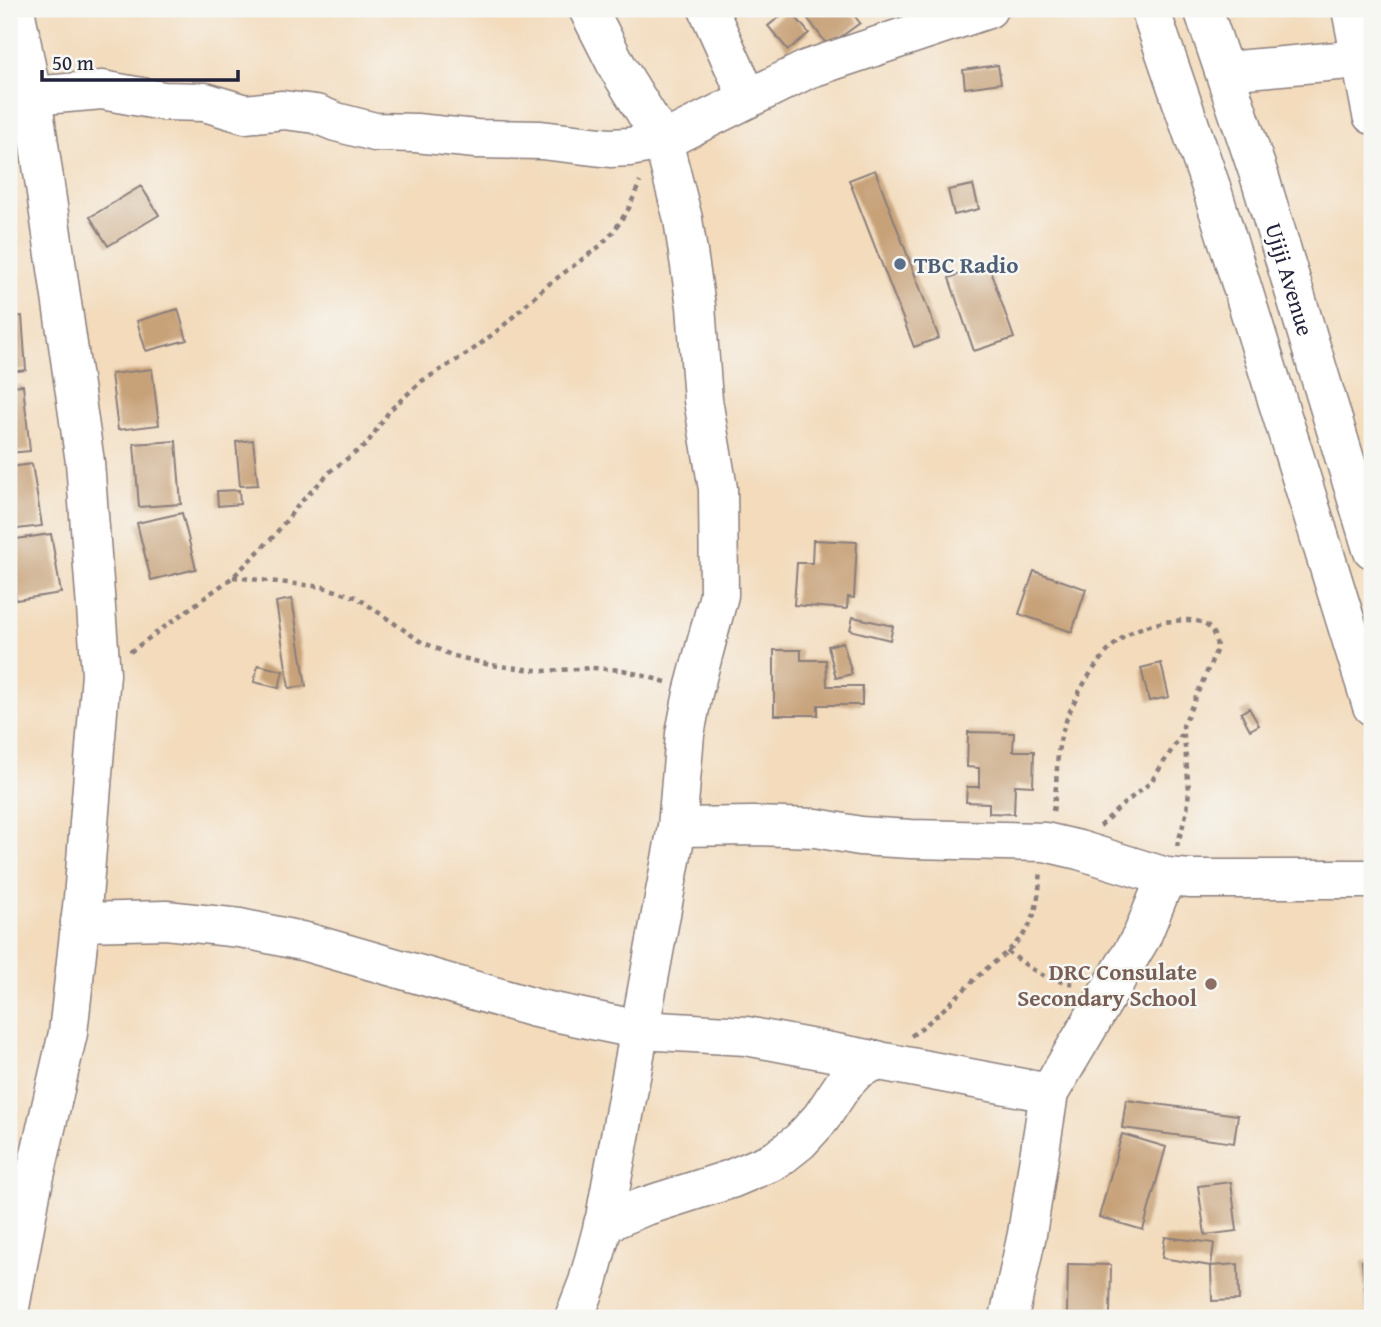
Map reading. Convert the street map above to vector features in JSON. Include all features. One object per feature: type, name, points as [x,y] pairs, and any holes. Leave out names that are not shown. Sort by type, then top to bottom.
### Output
[{"type":"street","points":[[9,1307],[31,1193],[68,1033],[101,674],[85,463],[32,96],[15,9]]},
{"type":"street","points":[[574,1318],[588,1282],[603,1224],[677,827],[685,734],[719,595],[718,489],[703,400],[696,306],[683,219],[656,142],[588,9]]},
{"type":"street","points":[[708,9],[748,98]]},
{"type":"street","points":[[32,96],[102,90],[163,101],[205,102],[245,114],[283,110],[316,114],[375,132],[541,140],[610,148],[656,142],[808,69],[988,9]]},
{"type":"street","points":[[1150,9],[1211,187],[1372,706]]},
{"type":"street","name":"Ujiji Avenue","points":[[1203,9],[1260,178],[1371,543]]},
{"type":"street","points":[[1351,9],[1366,59],[1372,115]]},
{"type":"street","points":[[1225,71],[1366,59]]},
{"type":"street","points":[[677,827],[753,825],[816,828],[860,836],[1062,846],[1166,877],[1220,880],[1372,879]]},
{"type":"street","points":[[1009,1318],[1027,1234],[1049,1093],[1142,936],[1166,877]]},
{"type":"street","points":[[80,922],[166,920],[240,928],[306,942],[535,1008],[640,1030],[746,1036],[1049,1093]]},
{"type":"street","points":[[603,1224],[643,1207],[732,1179],[776,1160],[807,1133],[857,1070],[877,1060]]},
{"type":"path","points":[[101,674],[233,577],[273,537],[300,503],[333,469],[366,445],[390,410],[422,381],[470,352],[545,287],[600,246],[629,208],[656,142]]},
{"type":"path","points":[[233,577],[323,587],[356,597],[420,641],[451,655],[544,671],[592,668],[623,670],[657,678],[693,693]]},
{"type":"path","points":[[877,1060],[937,1018],[977,977],[1020,940],[1031,923],[1039,889],[1062,846],[1151,782],[1182,734],[1188,712],[1217,649],[1216,635],[1207,624],[1194,620],[1163,621],[1132,632],[1105,655],[1085,681],[1070,709],[1059,745],[1055,800],[1062,846]]},
{"type":"path","points":[[1166,877],[1187,811],[1189,790],[1182,734]]},
{"type":"path","points":[[1007,951],[1040,974],[1068,984],[1097,979],[1124,968]]},
{"type":"building","points":[[789,9],[809,33],[788,50],[768,26]]},
{"type":"building","points":[[801,9],[849,9],[860,23],[828,46]]},
{"type":"building","points":[[998,65],[1001,83],[965,88],[963,70]]},
{"type":"building","name":"TBC Radio","points":[[875,170],[939,338],[914,347],[849,180]]},
{"type":"building","points":[[973,185],[979,209],[954,215],[948,190]]},
{"type":"building","points":[[141,186],[159,215],[108,246],[90,217]]},
{"type":"building","points":[[988,264],[1014,338],[974,351],[949,278]]},
{"type":"building","points":[[178,309],[187,340],[146,351],[137,321]]},
{"type":"building","points":[[22,316],[26,370],[9,372],[9,317]]},
{"type":"building","points":[[152,369],[159,425],[118,430],[111,374]]},
{"type":"building","points":[[23,385],[30,451],[9,453],[9,386]]},
{"type":"building","points":[[253,440],[258,485],[240,486],[236,442]]},
{"type":"building","points":[[176,441],[181,504],[139,507],[134,444]]},
{"type":"building","points":[[32,464],[42,526],[9,530],[9,467]]},
{"type":"building","points":[[239,490],[240,504],[218,506],[217,491]]},
{"type":"building","points":[[182,513],[196,569],[151,580],[137,523]]},
{"type":"building","points":[[51,534],[61,593],[16,600],[9,560],[9,540]]},
{"type":"building","points":[[813,540],[857,542],[854,598],[848,597],[847,609],[794,605],[797,563],[812,563]]},
{"type":"building","points":[[1034,571],[1086,589],[1072,632],[1019,614]]},
{"type":"building","points":[[292,599],[306,686],[289,688],[276,602]]},
{"type":"building","points":[[853,617],[893,626],[890,640],[850,630]]},
{"type":"building","points":[[843,642],[852,674],[836,678],[828,646]]},
{"type":"building","points":[[774,650],[801,650],[801,660],[826,660],[827,686],[862,686],[862,705],[818,705],[818,715],[774,715]]},
{"type":"building","points":[[1161,663],[1169,697],[1149,701],[1141,668]]},
{"type":"building","points":[[258,665],[283,671],[279,688],[254,682]]},
{"type":"building","points":[[1249,708],[1259,725],[1250,730],[1241,713]]},
{"type":"building","points":[[968,732],[1014,733],[1013,751],[1034,751],[1033,786],[1015,785],[1014,814],[989,813],[989,803],[966,802],[967,787],[979,787],[979,768],[967,767]]},
{"type":"building","points":[[1126,1100],[1238,1115],[1234,1143],[1122,1128]]},
{"type":"building","points":[[1122,1134],[1166,1147],[1143,1230],[1099,1217]]},
{"type":"building","points":[[1231,1182],[1237,1231],[1205,1235],[1198,1186]]},
{"type":"building","points":[[1165,1237],[1214,1243],[1211,1266],[1162,1258]]},
{"type":"building","points":[[1372,1260],[1372,1318],[1356,1318],[1356,1315],[1367,1315],[1362,1261]]},
{"type":"building","points":[[1068,1264],[1111,1265],[1110,1315],[1067,1314]]},
{"type":"building","points":[[1238,1264],[1239,1300],[1212,1301],[1211,1266]]},
{"type":"place","name":"TBC Radio","points":[[900,264]]},
{"type":"place","name":"DRC Consulate Secondary School","points":[[1211,984]]}]
